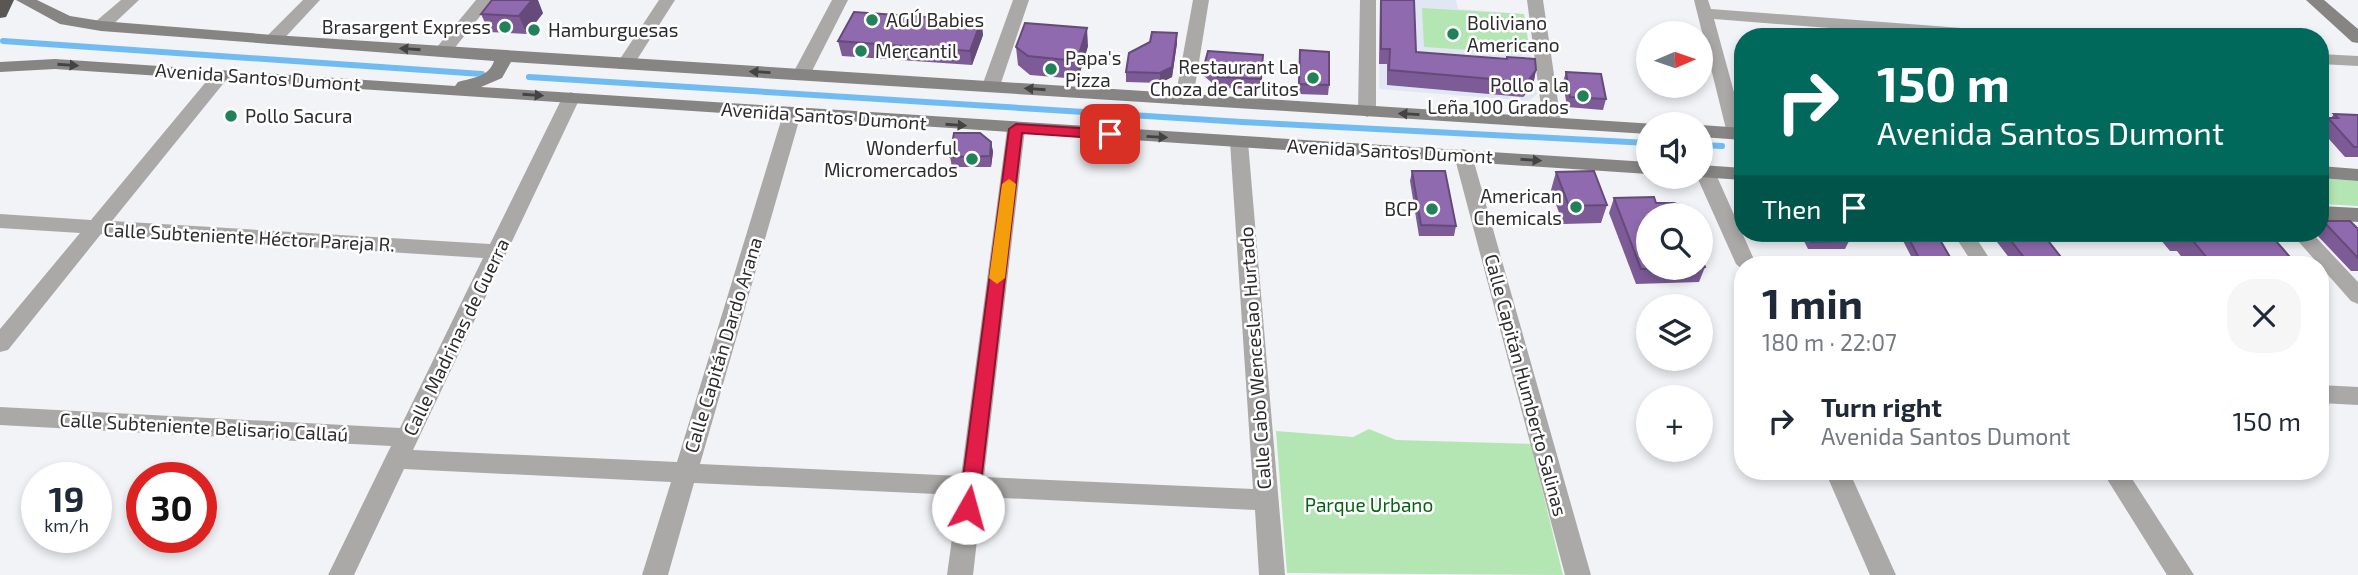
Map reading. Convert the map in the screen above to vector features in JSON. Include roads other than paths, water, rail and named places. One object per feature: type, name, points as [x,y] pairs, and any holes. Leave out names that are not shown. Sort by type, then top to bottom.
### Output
[{"type":"highway","points":[[0,13],[6,0]]},
{"type":"main road","name":"Avenida Santos Dumont","points":[[24,0],[43,12],[66,20],[101,26],[272,40],[625,65],[1636,127]]},
{"type":"main road","points":[[2314,0],[2358,38]]},
{"type":"main road","points":[[412,88],[478,83],[499,71],[504,64],[503,56]]},
{"type":"main road","points":[[504,93],[505,80],[521,69],[587,62]]},
{"type":"main road","name":"Avenida Santos Dumont","points":[[0,67],[55,64],[1016,129],[1636,167]]},
{"type":"main road","points":[[1713,132],[1734,133]]},
{"type":"main road","points":[[1713,172],[1734,174]]},
{"type":"main road","points":[[2329,172],[2358,174]]},
{"type":"main road","points":[[2329,213],[2358,215]]},
{"type":"street","points":[[101,26],[131,0]]},
{"type":"street","points":[[272,40],[312,0]]},
{"type":"street","points":[[443,51],[485,0]]},
{"type":"street","points":[[625,65],[667,0]]},
{"type":"street","points":[[802,75],[840,0]]},
{"type":"street","points":[[991,86],[1021,0]]},
{"type":"street","points":[[1184,99],[1201,0]]},
{"type":"street","points":[[1367,111],[1368,0]]},
{"type":"street","points":[[1535,0],[1552,122]]},
{"type":"street","points":[[1734,116],[1702,6],[1923,28]]},
{"type":"street","points":[[2329,59],[2358,61]]},
{"type":"street","points":[[0,344],[221,75]]},
{"type":"street","name":"Calle Madrinas de Guerra","points":[[341,575],[571,98]]},
{"type":"street","name":"Calle Capitán Dardo Arana","points":[[654,575],[792,114]]},
{"type":"street","points":[[960,575],[1016,129]]},
{"type":"street","name":"Calle Cabo Wenceslao Hurtado","points":[[1239,142],[1272,575]]},
{"type":"street","name":"Calle Capitán Humberto Salinas","points":[[1463,155],[1578,575]]},
{"type":"street","points":[[1711,189],[1734,238]]},
{"type":"street","name":"Calle Subteniente Héctor Pareja R.","points":[[0,220],[497,252]]},
{"type":"street","points":[[2309,242],[2322,256]]},
{"type":"street","points":[[2329,264],[2358,296]]},
{"type":"street","points":[[2329,394],[2358,396]]},
{"type":"street","name":"Calle Subteniente Belisario Callaú","points":[[0,415],[685,472],[1266,499]]},
{"type":"street","points":[[1841,480],[1883,575]]},
{"type":"street","points":[[2120,480],[2180,575]]},
{"type":"waterway","points":[[3,41],[482,74]]},
{"type":"waterway","points":[[529,77],[1242,122],[1636,142]]},
{"type":"waterway","points":[[1713,146],[1722,146]]},
{"type":"place","name":"AGÚ Babies","points":[[872,20]]},
{"type":"place","name":"Brasargent Express","points":[[505,27]]},
{"type":"place","name":"Hamburguesas","points":[[534,30]]},
{"type":"place","name":"Boliviano Americano","points":[[1453,34]]},
{"type":"place","name":"Mercantil","points":[[861,51]]},
{"type":"place","name":"Papa's Pizza","points":[[1051,69]]},
{"type":"place","name":"Restaurant La Choza de Carlitos","points":[[1313,78]]},
{"type":"place","name":"Pollo a la Leña 100 Grados","points":[[1583,96]]},
{"type":"place","name":"Pollo Sacura","points":[[231,116]]},
{"type":"place","name":"Wonderful Micromercados","points":[[972,159]]},
{"type":"place","name":"American Chemicals","points":[[1576,207]]},
{"type":"place","name":"BCP","points":[[1432,209]]},
{"type":"park label","name":"Parque Urbano","points":[[1369,505]]}]
